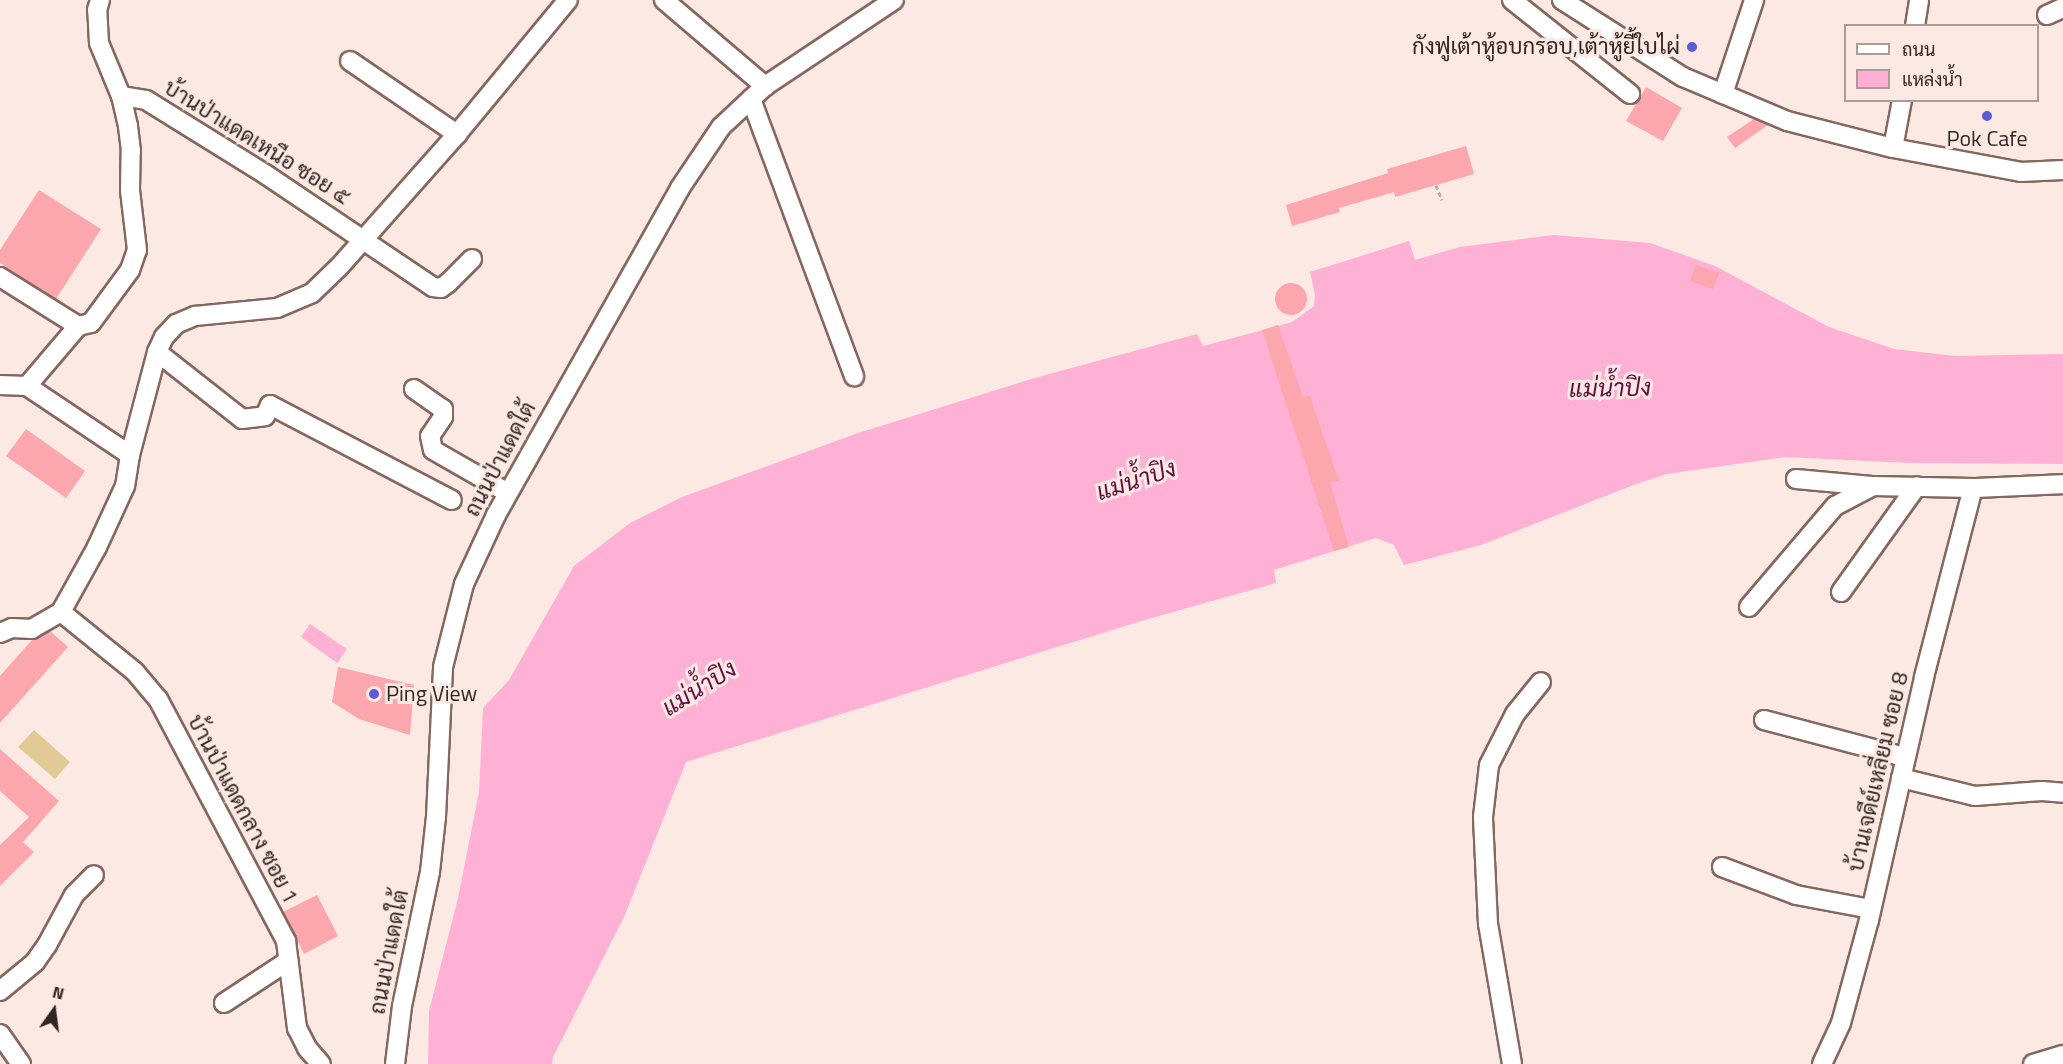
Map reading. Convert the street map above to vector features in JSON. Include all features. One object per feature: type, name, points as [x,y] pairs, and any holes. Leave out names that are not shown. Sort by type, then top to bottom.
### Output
[{"type":"street","points":[[27,386],[130,270],[137,250],[130,190],[131,151],[121,96],[99,43],[97,10],[100,0]]},
{"type":"street","points":[[4,627],[32,629],[61,612],[97,547],[125,486],[130,455],[156,352],[164,337],[176,324],[195,316],[277,308],[312,293],[364,239],[457,134],[568,0]]},
{"type":"street","points":[[664,0],[765,86]]},
{"type":"street","name":"ถนนป่าแดดใต้","points":[[395,1064],[402,1006],[431,861],[436,818],[443,667],[464,584],[508,493],[700,156],[721,127],[765,86],[894,0]]},
{"type":"street","points":[[1512,0],[1630,94]]},
{"type":"street","points":[[1562,0],[1683,77],[1787,121],[1893,148],[2021,172],[2063,170]]},
{"type":"street","points":[[1723,94],[1754,0]]},
{"type":"street","points":[[1915,24],[1920,0]]},
{"type":"street","points":[[350,61],[457,134]]},
{"type":"street","name":"บ้านป่าแดดเหนือ ซอย ๕","points":[[121,96],[146,100],[364,239],[433,287],[441,288],[448,283],[472,259]]},
{"type":"street","points":[[751,99],[854,376]]},
{"type":"street","points":[[1893,148],[1902,102]]},
{"type":"street","points":[[0,277],[84,324]]},
{"type":"street","points":[[156,352],[242,419],[265,416],[270,405],[452,500]]},
{"type":"street","points":[[0,385],[27,386],[130,455]]},
{"type":"street","points":[[414,389],[443,409],[443,417],[430,438],[433,450],[508,493]]},
{"type":"street","points":[[1796,479],[1873,486],[1973,488],[2063,484]]},
{"type":"street","points":[[1749,607],[1835,506],[1873,486]]},
{"type":"street","points":[[1841,592],[1917,486]]},
{"type":"street","name":"บ้านเจดีย์เหลี่ยม ซอย 8","points":[[1822,1064],[1841,1023],[1871,909],[1904,757],[1973,488]]},
{"type":"street","name":"บ้านป่าแดดกลาง ซอย 1","points":[[61,612],[135,672],[158,699],[286,941],[297,1028],[307,1048],[321,1064]]},
{"type":"street","points":[[1512,1064],[1488,924],[1483,817],[1489,765],[1515,714],[1540,682]]},
{"type":"street","points":[[1764,720],[1904,757]]},
{"type":"street","points":[[1901,778],[1975,796],[2042,791],[2063,793]]},
{"type":"street","points":[[1722,867],[1796,895],[1871,909]]},
{"type":"street","points":[[0,991],[34,962],[47,945],[74,895],[94,874]]},
{"type":"street","points":[[224,1004],[288,961]]},
{"type":"street","points":[[2,1041],[21,1064]]},
{"type":"street","points":[[2033,1064],[2063,1055]]},
{"type":"path","points":[[1436,185],[1442,200]]},
{"type":"shaded area","points":[[34,730],[70,762],[55,779],[18,747]]},
{"type":"water","name":"แม่น้ำปิง","points":[[1554,235],[1650,243],[1715,266],[1829,327],[1894,349],[1955,356],[2063,354],[2063,464],[1910,463],[1785,457],[1667,474],[1481,545],[1404,565],[1394,545],[1376,538],[1274,570],[1276,583],[1148,619],[686,762],[624,917],[553,1057],[552,1064],[428,1064],[429,1011],[458,898],[479,792],[483,708],[509,680],[574,566],[630,523],[682,497],[858,433],[1038,377],[1197,334],[1203,346],[1292,322],[1314,306],[1315,295],[1310,272],[1409,241],[1415,260],[1460,247]]},
{"type":"water","points":[[310,624],[347,649],[337,663],[301,637]]},
{"type":"building","points":[[1646,87],[1682,108],[1663,141],[1626,121]]},
{"type":"building","points":[[1754,119],[1768,125],[1735,148],[1727,137]]},
{"type":"building","points":[[1466,146],[1474,174],[1395,197],[1394,192],[1339,208],[1340,212],[1292,226],[1286,205],[1388,173],[1387,169]]},
{"type":"building","points":[[39,190],[101,229],[56,299],[0,263],[0,250]]},
{"type":"building","points":[[1696,265],[1719,273],[1713,289],[1690,281]]},
{"type":"building","points":[[1291,283],[1302,288],[1307,299],[1302,310],[1291,315],[1280,310],[1275,299],[1280,288]]},
{"type":"building","points":[[1278,325],[1303,397],[1310,396],[1339,481],[1330,482],[1349,547],[1334,551],[1262,330]]},
{"type":"building","points":[[26,429],[85,471],[66,498],[6,456]]},
{"type":"building","points":[[50,631],[68,647],[0,723],[0,676],[32,640]]},
{"type":"building","name":"Ping View","points":[[338,667],[414,685],[410,735],[359,719],[332,702]]},
{"type":"building","points":[[0,749],[59,801],[23,842],[34,852],[0,886],[0,845],[29,817],[0,791]]},
{"type":"building","points":[[317,895],[338,936],[304,954],[283,912]]},
{"type":"place","name":"กังฟูเต้าหู้อบกรอบ,เต้าหู้ยี้ใบไผ่","points":[[1692,47]]},
{"type":"place","name":"Pok Cafe","points":[[1987,116]]},
{"type":"place","name":"Ping View","points":[[374,694]]}]
